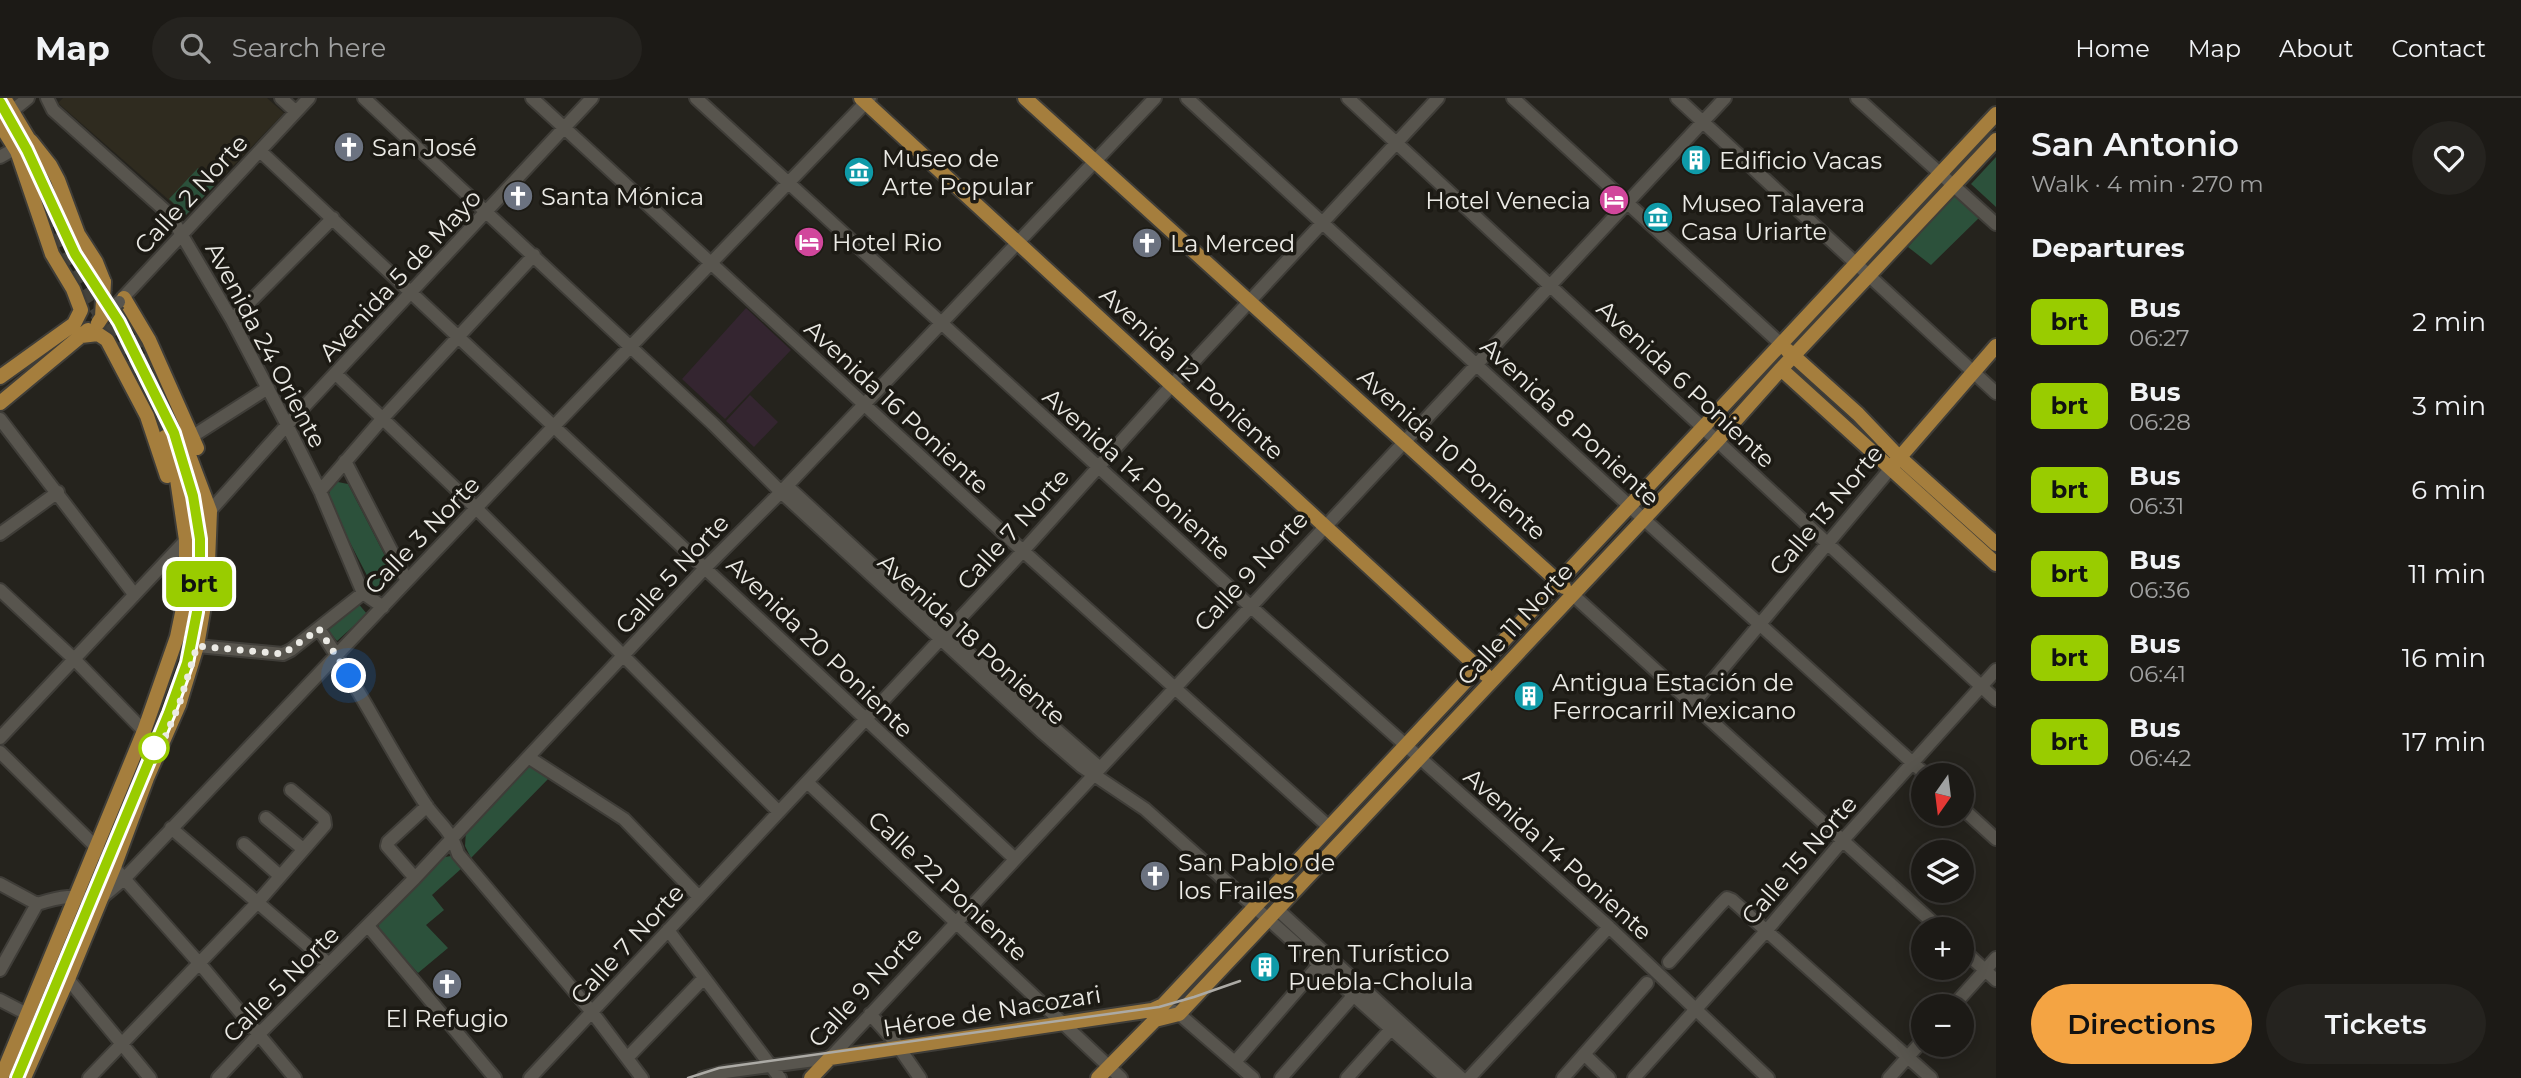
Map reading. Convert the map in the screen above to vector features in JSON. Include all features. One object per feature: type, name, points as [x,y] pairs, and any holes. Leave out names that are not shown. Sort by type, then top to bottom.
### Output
[{"type":"main road","points":[[0,403],[100,320],[104,282],[96,262],[78,234],[50,165],[4,98]]},
{"type":"main road","name":"Avenida 10 Poniente","points":[[1025,98],[1573,595]]},
{"type":"main road","name":"Avenida 12 Poniente","points":[[865,100],[1492,681]]},
{"type":"main road","name":"Calle 11 Norte","points":[[1163,1005],[1996,114]]},
{"type":"main road","points":[[0,124],[16,148],[46,215]]},
{"type":"main road","name":"Calle 11 Norte","points":[[1098,1078],[1155,1020],[1179,1014],[1996,140]]},
{"type":"main road","points":[[31,141],[60,209]]},
{"type":"main road","points":[[0,377],[74,324],[81,310],[73,289],[52,254],[16,148]]},
{"type":"main road","points":[[24,1078],[100,899],[119,873],[147,778],[179,705],[197,646],[207,588],[211,511],[187,435],[149,340],[122,300]]},
{"type":"main road","points":[[81,336],[98,334],[107,340],[147,416],[186,540]]},
{"type":"main road","points":[[1781,344],[1858,414],[1895,463],[1996,564]]},
{"type":"main road","name":"Calle 13 Norte","points":[[1895,463],[1996,346]]},
{"type":"main road","points":[[1781,369],[1811,397],[1996,544]]},
{"type":"main road","points":[[1811,397],[1821,390],[1838,396]]},
{"type":"main road","points":[[1,1078],[144,731],[177,637],[186,594],[186,540],[177,479],[165,437]]},
{"type":"main road","name":"Héroe de Nacozari","points":[[830,1058],[1152,1010],[1163,1005]]},
{"type":"main road","name":"Calle 9 Norte","points":[[811,1078],[830,1058]]},
{"type":"street","points":[[12,111],[28,98]]},
{"type":"street","name":"Avenida 24 Oriente","points":[[47,98],[53,110],[165,209],[182,235],[232,320],[287,425],[320,491],[363,593]]},
{"type":"street","points":[[281,98],[296,112]]},
{"type":"street","name":"Calle 2 Norte","points":[[100,320],[122,300],[309,98]]},
{"type":"street","name":"Avenida 18 Poniente","points":[[364,98],[943,636],[1047,729],[1145,809],[1254,907],[1273,915],[1461,1078]]},
{"type":"street","name":"Avenida 16 Poniente","points":[[532,98],[863,405],[1329,827]]},
{"type":"street","name":"Avenida 5 de Mayo","points":[[211,511],[287,425],[592,98]]},
{"type":"street","name":"Avenida 14 Poniente","points":[[696,98],[1250,606],[1609,927],[1768,1078]]},
{"type":"street","name":"Calle 5 Norte","points":[[218,1078],[415,878],[706,567],[784,489],[1155,98]]},
{"type":"street","name":"Avenida 8 Poniente","points":[[1187,98],[1912,763]]},
{"type":"street","name":"Avenida 6 Poniente","points":[[1348,98],[1996,700]]},
{"type":"street","name":"Calle 7 Norte","points":[[530,1078],[1023,551],[1172,385],[1438,98]]},
{"type":"street","points":[[1513,98],[1781,344]]},
{"type":"street","points":[[1676,98],[1996,393]]},
{"type":"street","name":"Calle 9 Norte","points":[[830,1058],[1173,687],[1725,98]]},
{"type":"street","points":[[1857,98],[1996,224]]},
{"type":"street","name":"Calle 3 Norte","points":[[119,873],[171,828],[865,100]]},
{"type":"street","points":[[0,157],[16,148]]},
{"type":"street","name":"Avenida 20 Poniente","points":[[260,151],[1015,859]]},
{"type":"street","points":[[232,320],[333,218]]},
{"type":"street","points":[[320,491],[383,418],[534,255]]},
{"type":"street","points":[[336,374],[477,509],[779,812]]},
{"type":"street","points":[[187,435],[268,388]]},
{"type":"street","points":[[0,419],[134,594]]},
{"type":"street","points":[[345,461],[407,581]]},
{"type":"street","name":"Calle 13 Norte","points":[[1692,705],[1895,463]]},
{"type":"street","points":[[2,528],[58,492]]},
{"type":"street","points":[[0,738],[186,540]]},
{"type":"street","points":[[0,590],[74,659],[144,731]]},
{"type":"street","points":[[363,593],[383,607]]},
{"type":"street","name":"Calle 3 Norte","points":[[197,646],[283,654],[363,593]]},
{"type":"street","name":"Avenida 10 Poniente","points":[[1573,595],[1927,917]]},
{"type":"street","points":[[319,629],[337,654],[427,806],[454,837],[458,854],[592,1012],[642,1078]]},
{"type":"street","name":"Calle 15 Norte","points":[[1912,763],[1996,670]]},
{"type":"street","points":[[0,752],[96,847],[200,964],[295,1078]]},
{"type":"street","points":[[528,757],[624,819],[699,897]]},
{"type":"street","name":"Calle 15 Norte","points":[[1634,1078],[1911,764]]},
{"type":"street","name":"Calle 22 Poniente","points":[[807,782],[1121,1078]]},
{"type":"street","points":[[89,1078],[257,903],[326,821],[291,790]]},
{"type":"street","points":[[415,878],[387,846],[388,842],[427,806]]},
{"type":"street","points":[[265,818],[303,849]]},
{"type":"street","points":[[1974,818],[1996,839]]},
{"type":"street","points":[[171,828],[329,964]]},
{"type":"street","points":[[244,844],[280,876]]},
{"type":"street","points":[[0,884],[37,904]]},
{"type":"street","points":[[0,970],[37,904],[76,895],[100,899]]},
{"type":"street","points":[[1670,962],[1727,898],[1767,930],[1931,1078]]},
{"type":"street","name":"Avenida 18 Poniente","points":[[1273,915],[1319,965],[1446,1078]]},
{"type":"street","points":[[368,926],[495,1078]]},
{"type":"street","points":[[1469,1078],[1609,927]]},
{"type":"street","points":[[668,930],[780,1078]]},
{"type":"street","points":[[1964,994],[1996,958]]},
{"type":"street","points":[[1974,960],[1996,980]]},
{"type":"street","points":[[1235,1062],[1319,965]]},
{"type":"street","points":[[627,1058],[704,978]]},
{"type":"street","points":[[68,979],[149,1078]]},
{"type":"street","points":[[1563,1078],[1647,983]]},
{"type":"street","points":[[1281,1078],[1353,996]]},
{"type":"street","points":[[0,1000],[27,1014]]},
{"type":"street","points":[[1163,1005],[1179,1014],[1253,1078]]},
{"type":"street","points":[[870,1014],[920,1078]]},
{"type":"street","points":[[1347,1078],[1391,1029]]},
{"type":"street","points":[[1584,1054],[1609,1078]]},
{"type":"street","points":[[1889,1078],[1911,1054]]},
{"type":"street","name":"Héroe de Nacozari","points":[[703,1078],[769,1065],[830,1058]]},
{"type":"shaded area","points":[[63,98],[267,98],[284,113],[186,215],[58,103]]},
{"type":"shaded area","points":[[746,308],[791,350],[725,419],[682,379]]},
{"type":"shaded area","points":[[750,395],[778,422],[754,447],[726,421]]},
{"type":"green space","points":[[1996,157],[1996,207],[1971,184]]},
{"type":"green space","points":[[198,168],[216,184],[186,215],[169,199]]},
{"type":"green space","points":[[1957,191],[1983,214],[1931,265],[1908,247]]},
{"type":"green space","points":[[331,484],[348,484],[397,579],[375,591],[328,500]]},
{"type":"green space","points":[[357,602],[367,614],[337,641],[327,629]]},
{"type":"green space","points":[[531,762],[550,777],[471,858],[465,846],[466,830]]},
{"type":"green space","points":[[451,856],[462,868],[432,895],[444,910],[426,925],[448,948],[418,973],[380,932],[378,921],[389,915],[445,857]]},
{"type":"tunnel","points":[[60,209],[79,253],[150,365],[181,434]]},
{"type":"tunnel","points":[[46,215],[65,260],[124,351],[165,437]]},
{"type":"railway","points":[[688,1078],[719,1068],[1159,1007],[1240,981]]},
{"type":"bus line","name":"brt","points":[[0,102],[27,150],[75,254],[119,322],[174,433],[193,496],[200,539],[197,612],[187,663],[169,713],[17,1078]]},
{"type":"place","name":"San José","points":[[349,147]]},
{"type":"place","name":"Edificio Vacas","points":[[1696,160]]},
{"type":"place","name":"Museo de Arte Popular","points":[[859,172]]},
{"type":"place","name":"Santa Mónica","points":[[518,196]]},
{"type":"place","name":"Hotel Venecia","points":[[1614,200]]},
{"type":"place","name":"Museo Talavera Casa Uriarte","points":[[1658,217]]},
{"type":"place","name":"Hotel Rio","points":[[809,242]]},
{"type":"place","name":"La Merced","points":[[1147,243]]},
{"type":"place","name":"Antigua Estación de Ferrocarril Mexicano","points":[[1529,696]]},
{"type":"place","name":"San Pablo de los Frailes","points":[[1155,876]]},
{"type":"place","name":"Tren Turístico Puebla-Cholula","points":[[1265,967]]},
{"type":"place","name":"El Refugio","points":[[447,984]]},
{"type":"route","points":[[154,748],[158,753],[179,705],[197,646],[283,654],[319,629],[349,676]]}]
